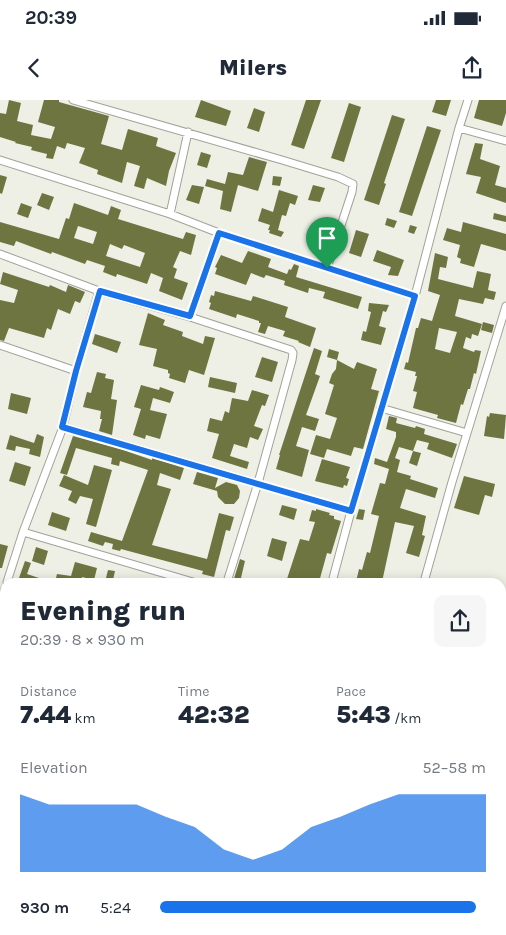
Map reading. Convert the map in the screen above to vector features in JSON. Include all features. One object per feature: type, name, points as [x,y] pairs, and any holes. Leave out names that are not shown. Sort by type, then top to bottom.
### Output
[{"type":"street","points":[[73,100],[282,160],[338,177],[353,184],[327,268]]},
{"type":"street","points":[[333,578],[415,296],[468,100]]},
{"type":"street","points":[[459,128],[506,141]]},
{"type":"street","points":[[170,214],[188,132]]},
{"type":"street","points":[[0,160],[170,214],[219,233],[415,296]]},
{"type":"street","points":[[190,316],[219,233]]},
{"type":"street","points":[[0,254],[100,291],[190,316],[291,350],[293,353],[258,483],[228,578]]},
{"type":"street","points":[[8,578],[23,532],[62,427],[76,371],[100,291]]},
{"type":"street","points":[[425,578],[452,482],[506,306]]},
{"type":"street","points":[[0,345],[76,371]]},
{"type":"street","points":[[381,408],[467,433]]},
{"type":"street","points":[[62,427],[351,511]]},
{"type":"street","points":[[23,532],[179,578]]},
{"type":"building","points":[[9,100],[21,103],[17,121],[33,125],[31,135],[51,139],[55,127],[38,122],[44,100],[59,100],[59,102],[109,116],[101,144],[122,150],[128,129],[158,138],[156,146],[176,153],[166,186],[147,178],[144,189],[134,186],[140,166],[127,162],[122,183],[97,174],[98,170],[79,163],[85,148],[67,143],[65,149],[57,146],[53,159],[46,158],[47,154],[31,150],[32,147],[0,137],[0,113],[6,114]]},
{"type":"building","points":[[201,100],[231,111],[226,126],[195,117]]},
{"type":"building","points":[[306,100],[321,100],[304,149],[291,145]]},
{"type":"building","points":[[436,100],[451,100],[446,116],[432,112]]},
{"type":"building","points":[[479,100],[506,100],[506,113],[502,126],[474,118]]},
{"type":"building","points":[[349,103],[361,107],[344,162],[331,158]]},
{"type":"building","points":[[254,108],[265,112],[259,132],[247,128]]},
{"type":"building","points":[[392,115],[405,119],[384,183],[386,184],[379,205],[364,200]]},
{"type":"building","points":[[427,126],[441,130],[412,216],[399,212]]},
{"type":"building","points":[[475,143],[483,144],[480,159],[500,166],[495,185],[506,188],[506,203],[476,193],[481,177],[466,174]]},
{"type":"building","points":[[201,152],[211,155],[207,168],[197,165]]},
{"type":"building","points":[[249,157],[267,162],[258,191],[238,185],[231,212],[220,209],[223,191],[205,186],[207,179],[225,184],[228,172],[243,175]]},
{"type":"building","points":[[0,175],[7,177],[2,194],[0,193]]},
{"type":"building","points":[[273,176],[282,177],[280,186],[272,185]]},
{"type":"building","points":[[192,185],[204,187],[199,204],[186,200]]},
{"type":"building","points":[[313,185],[325,188],[320,202],[308,200]]},
{"type":"building","points":[[279,190],[298,196],[295,205],[290,203],[286,216],[282,215],[278,230],[284,232],[281,237],[269,233],[270,225],[258,221],[262,208],[273,212]]},
{"type":"building","points":[[42,193],[54,197],[49,210],[37,205]]},
{"type":"building","points":[[21,203],[32,207],[28,218],[17,214]]},
{"type":"building","points":[[74,203],[108,215],[111,206],[121,210],[118,219],[183,239],[186,232],[196,235],[191,255],[180,251],[173,267],[177,269],[174,278],[188,283],[182,300],[159,291],[163,278],[151,273],[147,284],[117,274],[116,277],[103,272],[105,266],[87,260],[85,264],[16,241],[14,246],[0,242],[0,222],[59,239],[66,218],[69,219]],"holes":[[[78,226],[97,232],[93,244],[74,238]],[[110,244],[122,249],[124,245],[145,253],[140,267],[106,256]]]},
{"type":"building","points":[[494,213],[506,216],[506,222],[493,219]]},
{"type":"building","points":[[387,218],[397,221],[394,228],[385,225]]},
{"type":"building","points":[[463,222],[506,234],[506,251],[481,244],[474,267],[460,263],[461,259],[457,257],[460,245],[443,240],[447,228],[461,232]]},
{"type":"building","points":[[410,225],[417,227],[414,234],[408,232]]},
{"type":"building","points":[[356,230],[369,234],[361,257],[349,253]]},
{"type":"building","points":[[377,250],[404,260],[398,276],[388,275],[391,267],[373,261]]},
{"type":"building","points":[[248,251],[271,259],[268,267],[287,274],[294,264],[299,266],[296,277],[362,297],[358,309],[323,298],[325,292],[309,288],[308,293],[284,285],[285,281],[266,275],[264,278],[251,273],[246,285],[215,274],[217,268],[215,267],[221,255],[242,263]]},
{"type":"building","points":[[435,253],[448,257],[446,268],[440,267],[438,279],[473,288],[477,271],[491,274],[488,290],[496,292],[494,300],[485,298],[483,304],[459,299],[455,316],[482,324],[478,336],[472,334],[471,339],[466,337],[463,348],[474,352],[475,350],[481,351],[476,374],[474,373],[463,405],[461,404],[456,423],[437,418],[438,415],[413,408],[417,392],[413,391],[417,376],[415,376],[416,372],[404,369],[406,362],[408,363],[416,328],[418,328],[421,318],[432,321],[440,295],[428,291]],"holes":[[[439,328],[457,332],[450,353],[435,349]]]},
{"type":"building","points":[[3,272],[49,287],[50,285],[66,292],[68,285],[85,292],[80,303],[75,301],[70,314],[58,309],[51,330],[47,328],[44,338],[9,328],[4,341],[0,340],[0,300],[14,303],[18,290],[0,284]]},
{"type":"building","points":[[215,291],[251,301],[253,296],[288,307],[285,317],[316,328],[310,347],[283,336],[285,331],[268,326],[265,334],[258,332],[261,323],[259,321],[237,314],[236,318],[209,309],[211,295],[214,296]]},
{"type":"building","points":[[369,303],[389,305],[386,312],[383,311],[379,326],[386,328],[381,345],[361,340],[363,331],[366,332],[371,312],[368,311]]},
{"type":"building","points":[[148,313],[165,320],[163,325],[183,332],[182,336],[203,344],[205,336],[215,338],[204,375],[189,370],[185,383],[169,378],[168,370],[153,366],[157,349],[139,345]]},
{"type":"building","points":[[483,322],[494,325],[492,333],[481,330]]},
{"type":"building","points":[[95,334],[121,342],[117,353],[92,344]]},
{"type":"building","points":[[314,348],[322,351],[315,374],[320,376],[306,415],[319,419],[315,431],[302,427],[296,446],[309,450],[302,477],[276,469]]},
{"type":"building","points":[[329,349],[339,352],[337,360],[327,357]]},
{"type":"building","points":[[262,357],[278,362],[272,382],[255,377]]},
{"type":"building","points":[[337,360],[354,369],[357,362],[377,369],[371,389],[379,391],[363,449],[354,447],[351,456],[327,449],[324,458],[310,454],[316,435],[330,439],[337,418],[325,414],[334,385],[329,383],[336,369]]},
{"type":"building","points":[[97,372],[106,374],[105,378],[114,380],[111,399],[117,400],[112,435],[99,431],[102,419],[100,419],[101,411],[83,407],[87,392],[91,393]]},
{"type":"building","points":[[210,377],[237,383],[235,393],[208,387]]},
{"type":"building","points":[[141,385],[159,390],[160,387],[174,392],[170,403],[153,398],[150,410],[167,414],[160,439],[146,435],[145,439],[133,435],[141,409],[134,407]]},
{"type":"building","points":[[252,390],[269,395],[265,406],[262,405],[254,426],[263,429],[258,440],[250,437],[247,448],[234,444],[230,456],[249,462],[247,469],[212,458],[219,434],[207,431],[210,418],[222,421],[225,411],[229,413],[232,398],[248,401]]},
{"type":"building","points":[[11,393],[31,398],[27,414],[8,409]]},
{"type":"building","points":[[490,413],[506,415],[504,439],[484,436],[487,416],[489,417]]},
{"type":"building","points":[[389,416],[397,418],[396,423],[425,429],[424,434],[457,444],[452,458],[427,449],[429,443],[417,440],[413,451],[399,447],[395,458],[400,460],[397,472],[411,476],[410,479],[438,488],[435,498],[406,489],[400,508],[426,516],[422,535],[425,536],[419,557],[406,553],[414,526],[395,522],[383,578],[357,578],[359,569],[362,570],[367,552],[370,553],[379,516],[371,514],[380,483],[385,484],[389,469],[374,464],[375,458],[387,462],[396,437],[396,432],[386,429]]},
{"type":"building","points":[[37,434],[44,437],[40,457],[29,454],[30,449],[16,446],[15,451],[6,449],[10,435],[34,443]]},
{"type":"building","points":[[73,436],[184,468],[180,480],[160,473],[157,485],[171,489],[152,545],[207,559],[219,513],[234,517],[230,531],[226,530],[214,577],[202,574],[203,571],[121,549],[120,551],[112,549],[113,544],[105,542],[103,546],[88,541],[91,532],[122,541],[148,470],[120,461],[119,466],[111,464],[112,458],[76,448],[67,475],[60,473]]},
{"type":"building","points":[[413,451],[421,453],[417,466],[409,463]]},
{"type":"building","points":[[322,459],[350,467],[346,478],[349,479],[347,486],[344,485],[343,488],[315,481]]},
{"type":"building","points":[[15,462],[31,467],[25,486],[9,481]]},
{"type":"building","points":[[94,465],[112,470],[96,527],[86,524],[93,499],[80,496],[76,504],[68,500],[72,491],[59,486],[64,475],[88,485]]},
{"type":"building","points":[[197,472],[218,478],[215,488],[226,482],[237,485],[240,491],[239,498],[234,504],[225,504],[218,497],[217,491],[193,484]]},
{"type":"building","points":[[464,476],[495,484],[492,497],[485,495],[479,515],[454,508]]},
{"type":"building","points":[[282,505],[297,509],[294,520],[279,515]]},
{"type":"building","points":[[316,509],[330,513],[329,515],[334,516],[334,519],[341,521],[331,554],[327,553],[320,578],[287,578],[300,539],[309,541],[315,522],[309,521],[312,510],[316,511]]},
{"type":"building","points":[[359,509],[365,510],[363,520],[356,519]]},
{"type":"building","points":[[52,512],[70,518],[66,531],[48,525]]},
{"type":"building","points":[[272,538],[287,542],[282,561],[267,556]]},
{"type":"building","points":[[0,544],[8,546],[2,568],[0,568]]},
{"type":"building","points":[[36,547],[48,551],[44,565],[32,561]]},
{"type":"building","points":[[240,559],[245,561],[241,578],[234,578]]},
{"type":"building","points":[[25,561],[31,563],[27,574],[39,578],[19,578]]},
{"type":"building","points":[[75,562],[97,568],[94,578],[56,578],[57,574],[71,576]]},
{"type":"building","points":[[108,570],[115,571],[113,578],[106,578]]},
{"type":"route","points":[[219,233],[327,268],[415,296],[351,511],[62,427],[76,371],[100,291],[190,316],[219,233]]}]
